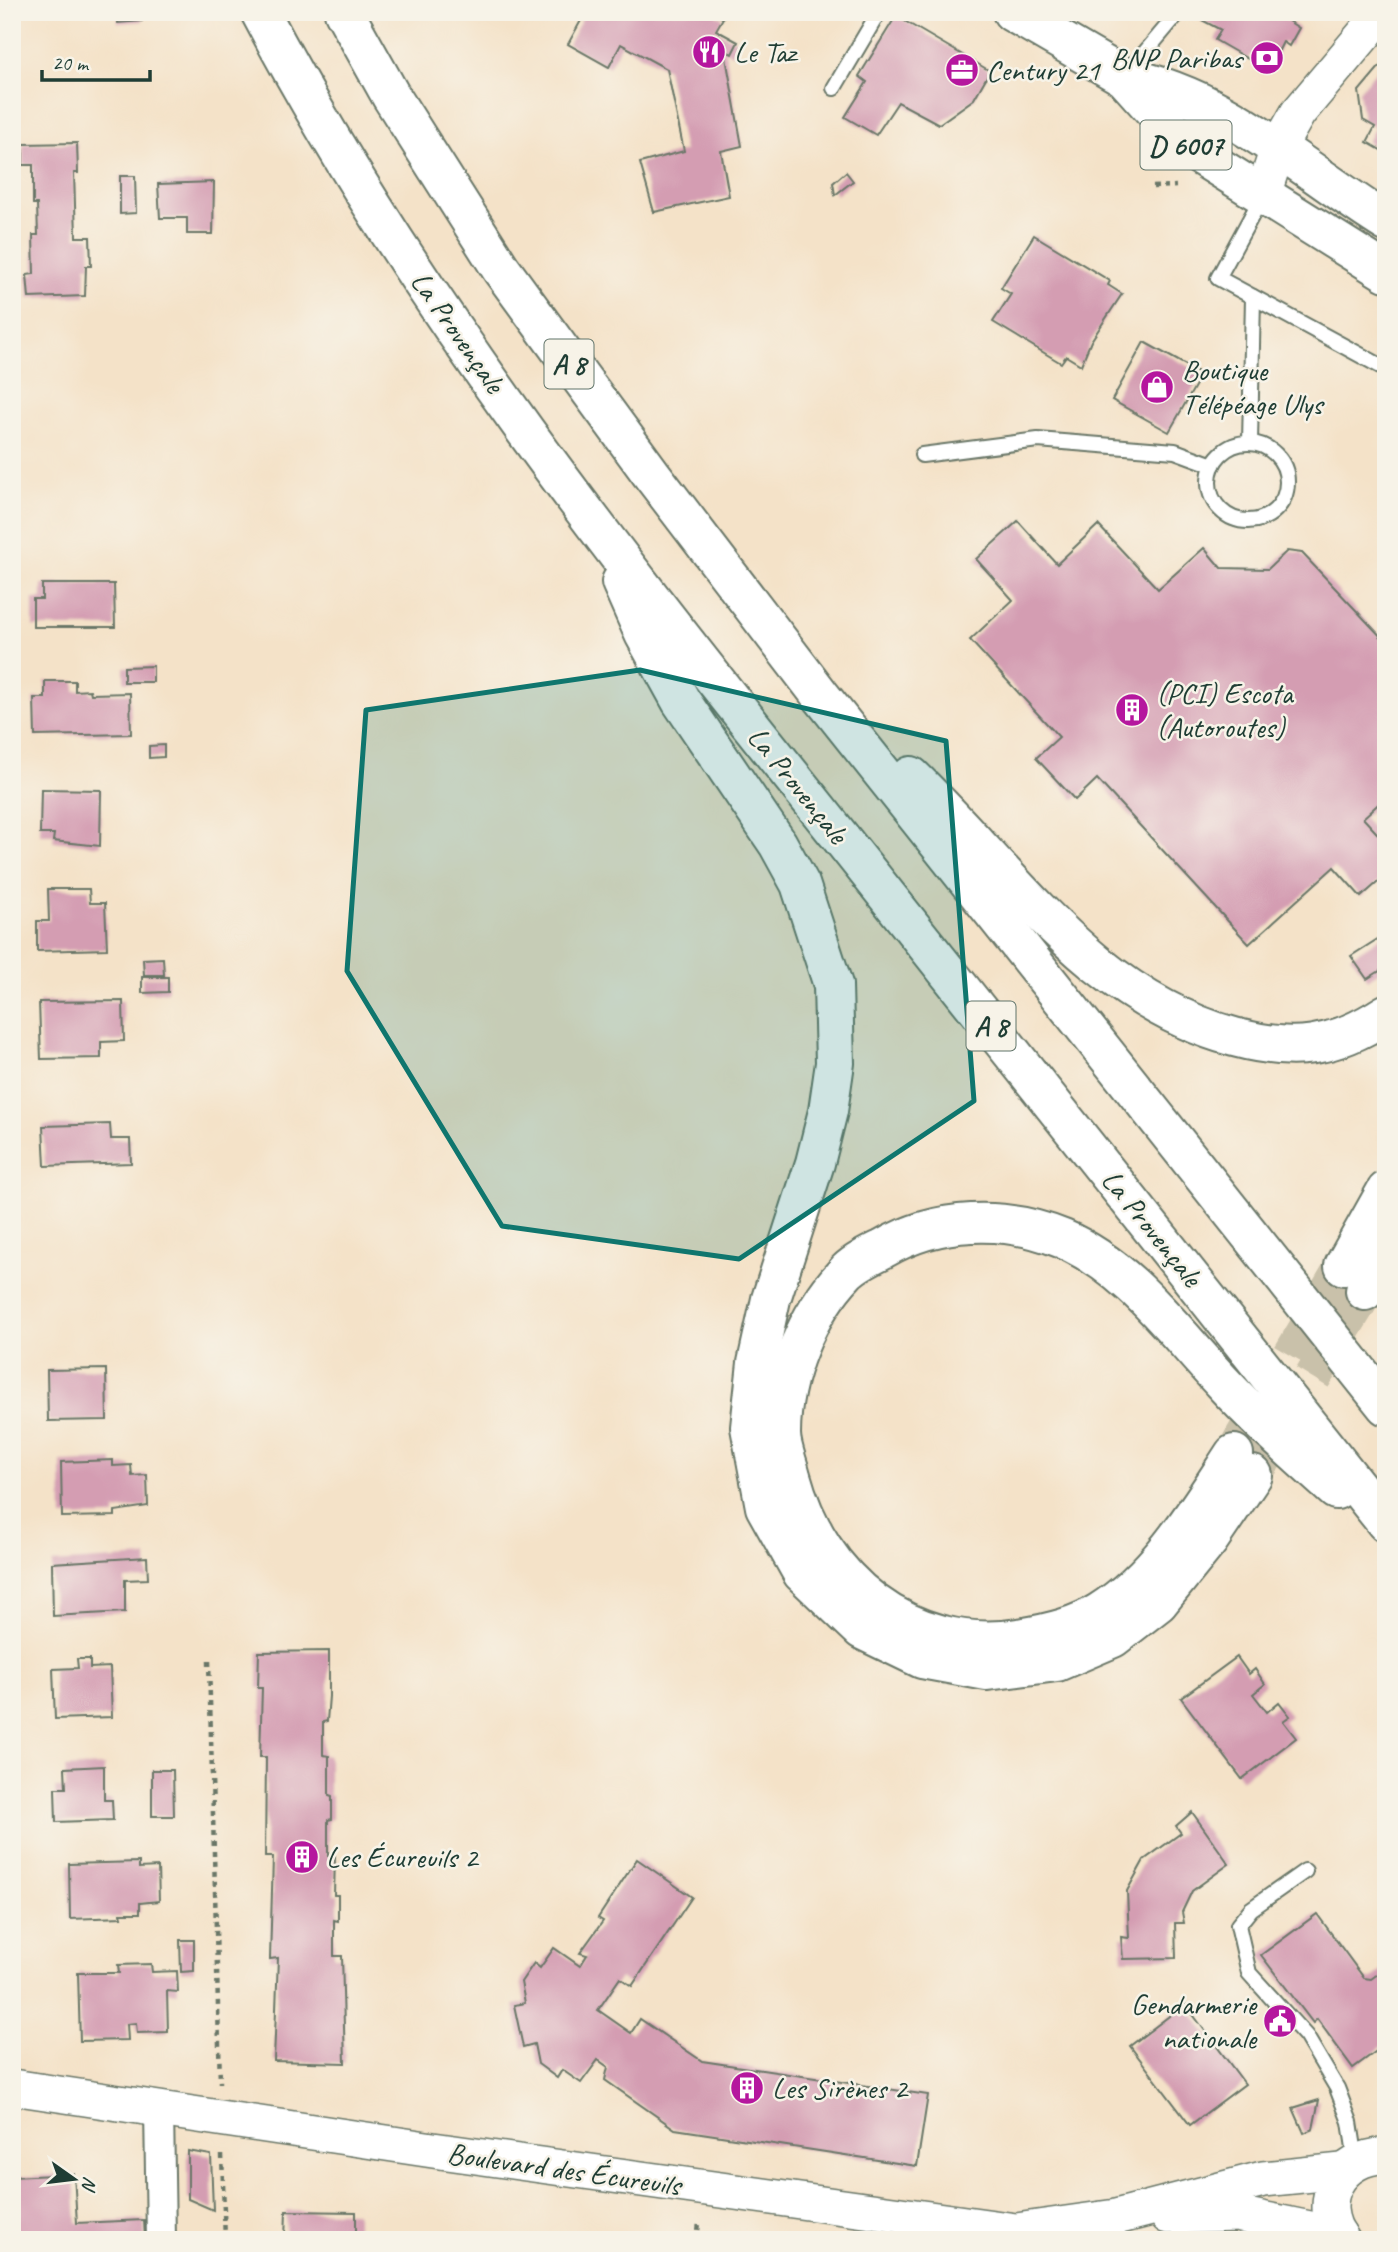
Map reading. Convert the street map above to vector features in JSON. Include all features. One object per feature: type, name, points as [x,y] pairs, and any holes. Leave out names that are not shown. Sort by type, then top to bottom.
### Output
[{"type":"main road","name":"La Provençale","points":[[260,12],[286,61],[388,230],[598,528],[733,703],[1386,1523]]},
{"type":"main road","name":"A 8","points":[[344,12],[391,96],[500,269],[652,475],[821,696],[1386,1406]]},
{"type":"main road","name":"D 6007","points":[[1012,12],[1125,77],[1178,90],[1242,124],[1386,222]]},
{"type":"main road","name":"D 6007","points":[[1125,77],[1188,148],[1386,272]]},
{"type":"main road","points":[[598,528],[644,634],[681,701],[778,844],[800,884],[833,985],[835,1063],[828,1111],[815,1163],[771,1300],[757,1363],[750,1427],[765,1507],[802,1573],[862,1630],[922,1659],[987,1671],[1057,1662],[1113,1637],[1158,1603],[1209,1540],[1243,1464],[1136,1584],[1098,1614],[1045,1634],[987,1643],[931,1634],[878,1608],[827,1558],[798,1499],[781,1436],[790,1370],[814,1312],[849,1268],[900,1239],[956,1223],[1009,1223],[1063,1239],[1109,1266],[1151,1301],[1223,1383],[1287,1446],[1386,1532]]},
{"type":"main road","points":[[821,696],[912,777],[1086,958],[1153,1006],[1213,1032],[1279,1047],[1302,1048],[1333,1040],[1367,1026],[1386,1014]]},
{"type":"main road","points":[[1386,1191],[1354,1278],[1386,1256]]},
{"type":"street","points":[[1263,195],[1278,148],[1298,113],[1383,12]]},
{"type":"street","name":"Boulevard des Écureuils","points":[[12,2087],[1016,2231],[1116,2217],[1263,2179],[1361,2163]]},
{"type":"street","points":[[159,2109],[161,2240]]},
{"type":"street","points":[[1341,2238],[1330,2218],[1329,2201],[1333,2185],[1361,2163]]},
{"type":"street","name":"Boulevard des Écureuils","points":[[1116,2217],[1237,2214],[1341,2238]]},
{"type":"lane","points":[[834,88],[878,12]]},
{"type":"lane","points":[[1125,77],[1180,12]]},
{"type":"lane","points":[[1263,195],[1217,278],[1386,369]]},
{"type":"lane","points":[[1250,443],[1254,297]]},
{"type":"lane","points":[[922,455],[1038,440],[1175,451],[1213,465]]},
{"type":"lane","points":[[1250,443],[1274,452],[1286,474],[1283,500],[1263,518],[1237,520],[1216,504],[1209,478],[1213,465],[1228,448],[1250,443]]},
{"type":"lane","points":[[1305,1871],[1251,1909],[1238,1925],[1249,1973],[1306,2036],[1337,2088],[1361,2163]]},
{"type":"path","points":[[209,1661],[225,2240]]},
{"type":"highlighted area","points":[[640,670],[946,741],[974,1101],[739,1259],[502,1226],[347,971],[366,710]]},
{"type":"building","points":[[118,12],[142,12],[142,21],[118,23]]},
{"type":"building","points":[[574,12],[712,12],[723,18],[716,30],[738,42],[732,54],[709,43],[725,52],[742,146],[721,151],[729,196],[654,212],[640,163],[684,151],[667,69],[621,44],[609,67],[568,44],[583,17]]},
{"type":"building","points":[[1197,12],[1274,12],[1299,28],[1289,46],[1283,42],[1276,56],[1260,59],[1251,54],[1248,59],[1215,40],[1221,30],[1194,16]]},
{"type":"building","points":[[896,16],[990,71],[974,99],[939,124],[898,102],[876,135],[845,117],[867,82],[859,76]]},
{"type":"building","points":[[1386,59],[1386,153],[1367,142],[1375,127],[1363,120],[1359,91]]},
{"type":"building","points":[[77,143],[78,173],[74,173],[76,237],[90,237],[91,266],[86,266],[85,296],[29,298],[27,275],[34,274],[33,235],[38,235],[37,204],[33,204],[33,165],[23,165],[23,144]]},
{"type":"building","points":[[846,172],[853,181],[835,195],[833,183]]},
{"type":"building","points":[[120,176],[135,176],[136,213],[120,214]]},
{"type":"building","points":[[214,182],[213,234],[187,234],[187,218],[160,218],[158,184]]},
{"type":"building","points":[[1034,235],[1110,281],[1108,285],[1122,294],[1091,341],[1081,365],[1066,356],[1061,363],[993,322],[1011,294],[1001,288]]},
{"type":"building","name":"Boutique Télépéage Ulys","points":[[1144,342],[1202,374],[1169,432],[1112,400]]},
{"type":"building","points":[[1018,521],[1057,564],[1098,525],[1158,589],[1204,548],[1221,568],[1268,569],[1287,551],[1302,553],[1386,642],[1386,797],[1363,818],[1386,843],[1386,875],[1361,897],[1334,867],[1249,944],[1097,779],[1075,800],[1036,758],[1059,737],[970,640],[1013,600],[976,559]]},
{"type":"building","points":[[42,584],[114,584],[115,627],[33,627],[33,599],[42,599]]},
{"type":"building","points":[[153,666],[153,682],[124,682],[124,667]]},
{"type":"building","points":[[45,681],[75,681],[75,691],[90,690],[91,694],[130,693],[131,734],[35,736],[34,698],[45,698]]},
{"type":"building","points":[[164,745],[164,757],[149,758],[149,746]]},
{"type":"building","points":[[41,789],[101,790],[100,846],[53,841],[54,834],[40,834]]},
{"type":"building","points":[[48,889],[89,889],[90,903],[105,903],[107,949],[37,951],[37,921],[49,921]]},
{"type":"building","points":[[1384,935],[1386,967],[1367,979],[1351,956]]},
{"type":"building","points":[[163,958],[164,975],[144,975],[143,959]]},
{"type":"building","points":[[142,977],[168,977],[168,992],[142,993]]},
{"type":"building","points":[[123,1001],[124,1041],[101,1042],[101,1058],[41,1059],[39,1002]]},
{"type":"building","points":[[110,1124],[111,1139],[130,1139],[131,1163],[45,1166],[43,1126]]},
{"type":"building","points":[[106,1369],[107,1420],[48,1421],[47,1370]]},
{"type":"building","points":[[113,1460],[113,1466],[131,1465],[132,1476],[147,1475],[148,1506],[115,1511],[115,1516],[62,1517],[61,1462]]},
{"type":"building","points":[[147,1557],[148,1579],[125,1580],[125,1612],[53,1616],[52,1563]]},
{"type":"building","name":"Les Écureuils 2","points":[[329,1651],[329,1696],[327,1721],[323,1722],[323,1755],[329,1756],[329,1795],[332,1796],[332,1819],[328,1820],[328,1856],[335,1856],[334,1895],[338,1895],[338,1921],[334,1920],[334,1956],[342,1956],[345,2063],[274,2061],[278,1958],[270,1959],[273,1857],[265,1857],[266,1757],[260,1757],[262,1688],[258,1688],[259,1652]]},
{"type":"building","points":[[1237,1657],[1249,1674],[1255,1669],[1265,1684],[1253,1694],[1267,1712],[1279,1702],[1290,1716],[1283,1721],[1296,1738],[1242,1779],[1181,1698]]},
{"type":"building","points":[[77,1659],[90,1659],[90,1668],[110,1667],[112,1717],[55,1719],[53,1669],[78,1668]]},
{"type":"building","points":[[104,1766],[104,1800],[112,1800],[113,1820],[56,1822],[55,1788],[66,1788],[65,1768]]},
{"type":"building","points":[[152,1770],[173,1770],[174,1816],[152,1816]]},
{"type":"building","points":[[1192,1812],[1229,1864],[1192,1891],[1182,1912],[1184,1923],[1175,1923],[1176,1958],[1123,1959],[1121,1937],[1129,1938],[1127,1891],[1144,1860],[1181,1833],[1176,1826]]},
{"type":"building","points":[[637,1859],[692,1897],[632,1986],[620,1978],[598,2010],[631,2033],[640,2019],[702,2061],[928,2095],[917,2166],[675,2129],[605,2080],[608,2067],[598,2060],[581,2083],[562,2070],[557,2078],[538,2064],[534,2044],[523,2047],[514,2005],[525,2003],[521,1982],[534,1963],[540,1968],[554,1948],[580,1966],[587,1955],[580,1953],[603,1921],[598,1918]]},
{"type":"building","points":[[139,1862],[139,1868],[158,1867],[159,1901],[140,1903],[140,1913],[121,1913],[122,1917],[70,1919],[69,1864]]},
{"type":"building","points":[[1317,1914],[1364,1978],[1371,1979],[1386,1968],[1386,2044],[1353,2068],[1317,2019],[1313,2023],[1261,1955]]},
{"type":"building","points":[[180,1940],[194,1940],[194,1971],[181,1972]]},
{"type":"building","points":[[151,1964],[152,1972],[177,1971],[178,1992],[167,1991],[168,2032],[137,2033],[136,2023],[127,2024],[128,2040],[80,2041],[78,1973],[119,1973],[118,1965]]},
{"type":"building","points":[[1185,2004],[1245,2084],[1190,2125],[1130,2046]]},
{"type":"building","points":[[1319,2100],[1313,2129],[1304,2133],[1293,2108]]},
{"type":"building","points":[[188,2151],[211,2155],[213,2210],[188,2199]]},
{"type":"building","points":[[74,2174],[77,2223],[144,2220],[145,2240],[12,2240],[12,2177]]},
{"type":"building","points":[[286,2211],[356,2212],[356,2240],[285,2240]]},
{"type":"tunnel","points":[[1234,1454],[1344,1266]]},
{"type":"tunnel","points":[[1253,1475],[1365,1291]]},
{"type":"place","name":"Le Taz","points":[[709,52]]},
{"type":"place","name":"BNP Paribas","points":[[1267,58]]},
{"type":"place","name":"Century 21","points":[[962,70]]},
{"type":"place","name":"Boutique Télépéage Ulys","points":[[1157,387]]},
{"type":"place","name":"(PCI) Escota (Autoroutes)","points":[[1132,710]]},
{"type":"place","name":"Les Écureuils 2","points":[[302,1857]]},
{"type":"place","name":"Gendarmerie nationale","points":[[1280,2021]]},
{"type":"place","name":"Les Sirènes 2","points":[[747,2088]]}]
